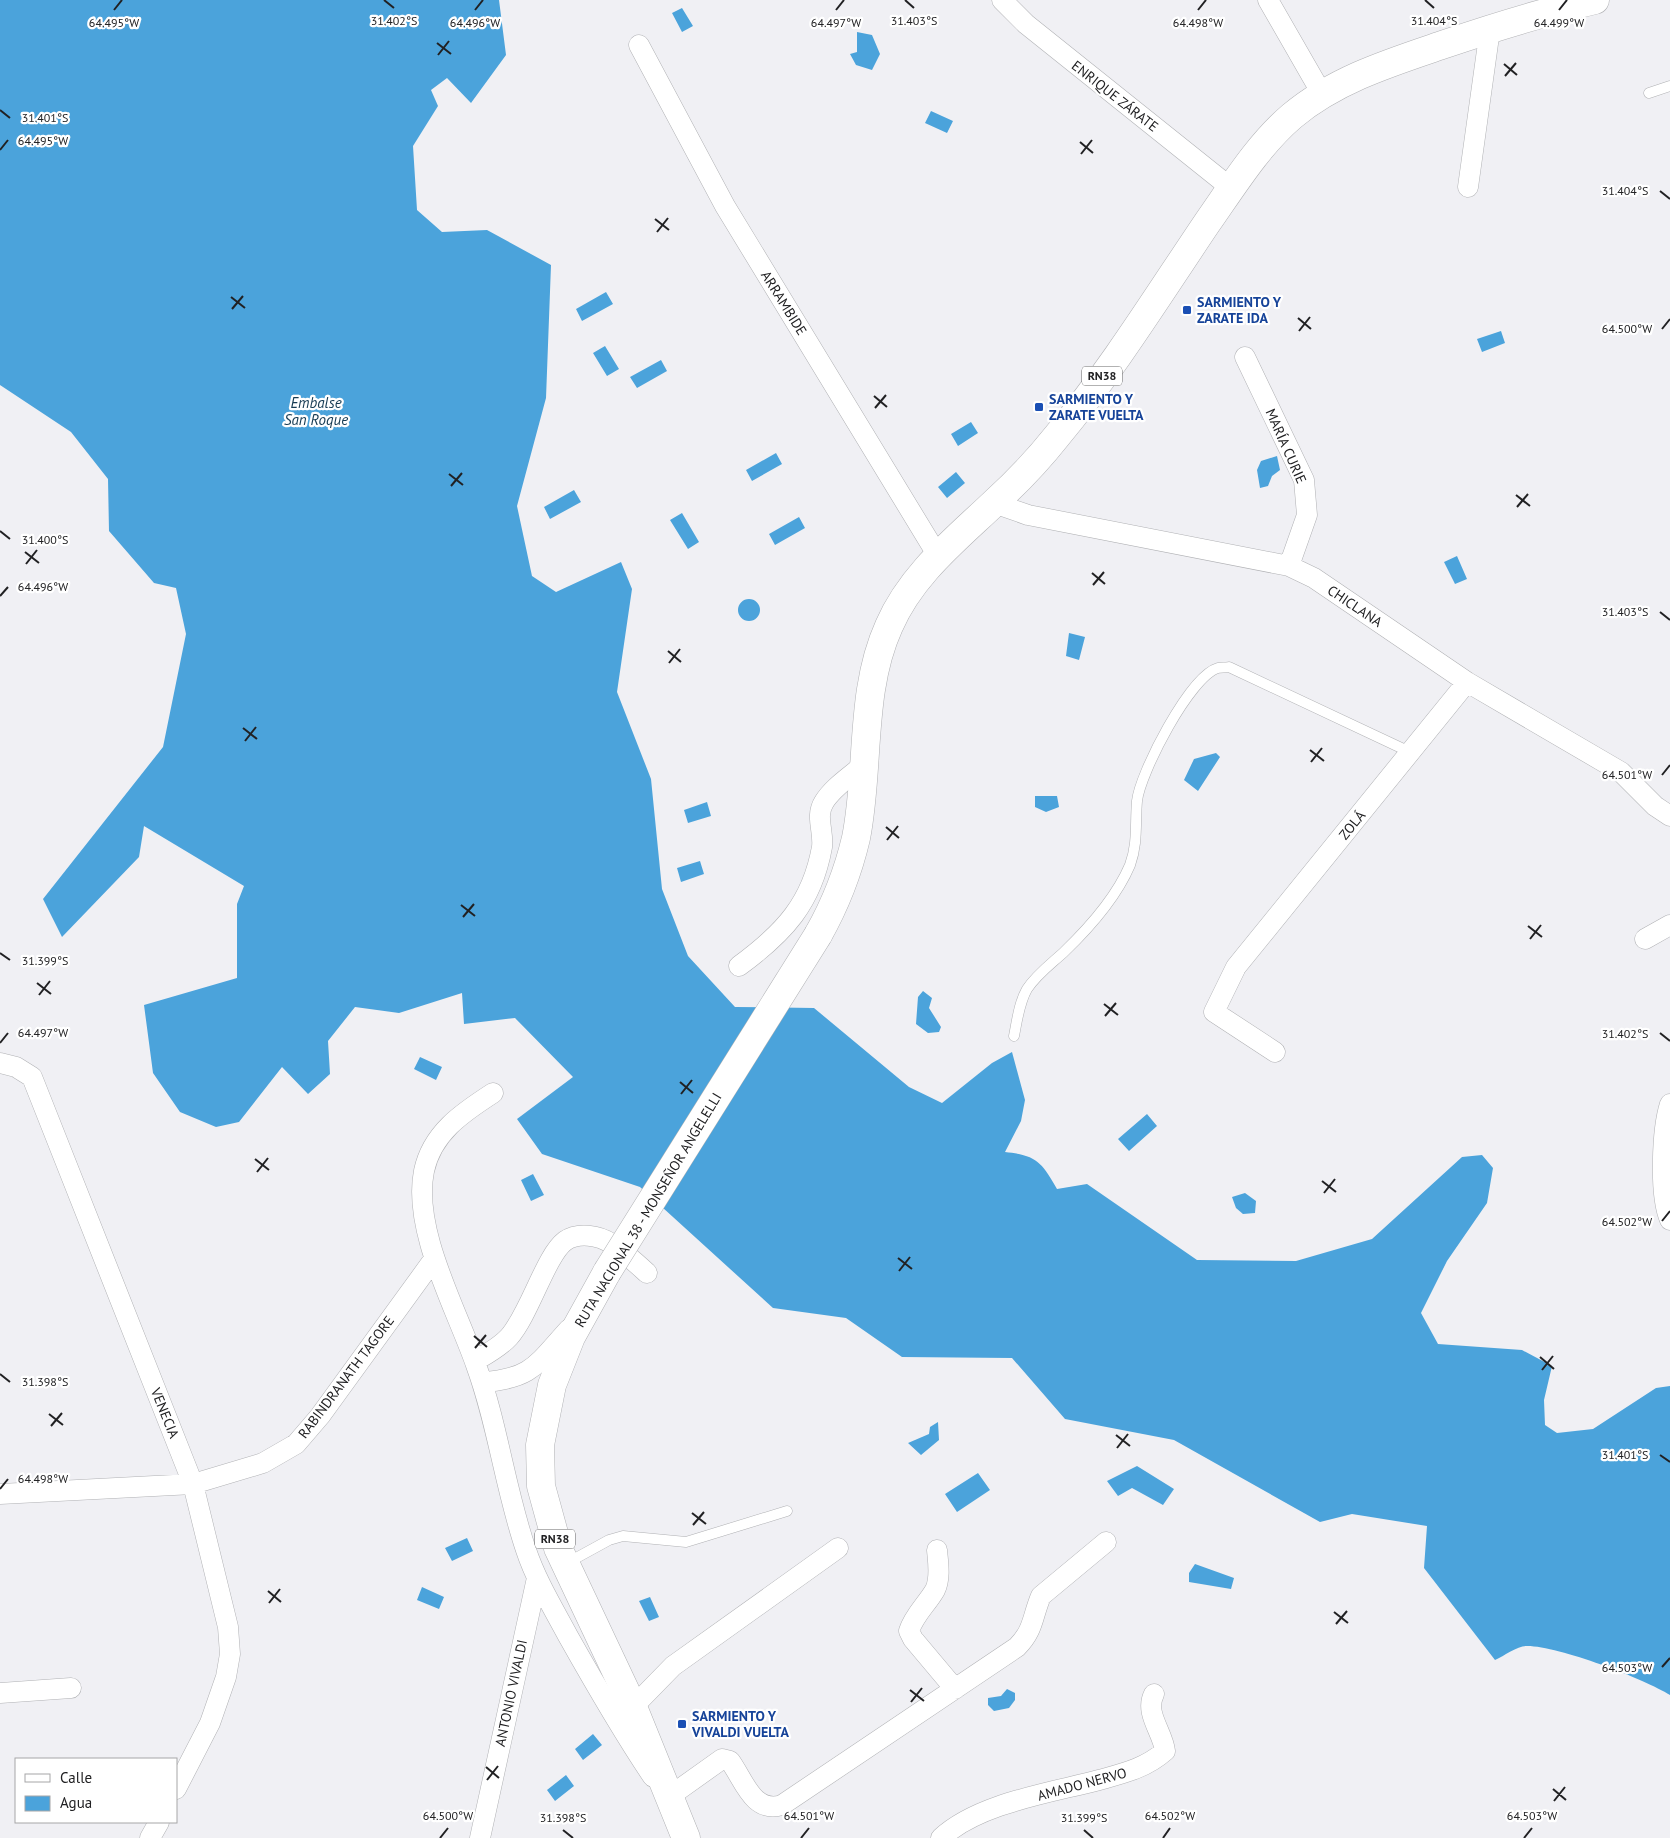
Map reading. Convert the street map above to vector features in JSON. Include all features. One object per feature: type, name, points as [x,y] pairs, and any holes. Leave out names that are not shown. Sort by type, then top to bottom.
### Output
[{"type":"main road","name":"RN38","points":[[863,764],[872,689],[881,648],[900,604],[938,556],[1037,460],[1072,418],[1231,188],[1267,142],[1292,116],[1322,94],[1353,78],[1401,59],[1490,29],[1538,7],[1595,0]]},
{"type":"main road","name":"RUTA NACIONAL 38 - MONSEÑOR ANGELELLI","points":[[678,1816],[633,1707],[565,1564],[545,1505],[541,1486],[540,1445],[548,1398],[557,1369],[582,1315],[818,935],[836,899],[856,837],[863,764]]},
{"type":"street","name":"ENRIQUE ZÁRATE","points":[[1002,0],[1026,24],[1231,188]]},
{"type":"street","points":[[1268,0],[1322,94]]},
{"type":"street","points":[[1468,187],[1490,29]]},
{"type":"street","name":"ARRAMBIDE","points":[[639,45],[725,206],[938,556]]},
{"type":"street","name":"MARÍA CURIE","points":[[1245,357],[1304,480],[1307,515],[1289,566]]},
{"type":"street","name":"CHICLANA","points":[[994,503],[1028,516],[1289,566],[1314,578],[1467,682],[1621,772],[1655,806],[1670,816]]},
{"type":"street","name":"ZOLÁ","points":[[1275,1052],[1214,1012],[1236,967],[1412,753],[1467,682]]},
{"type":"street","points":[[739,966],[771,941],[809,894],[822,844],[819,816],[824,802],[834,790],[863,764]]},
{"type":"street","points":[[1645,939],[1670,925]]},
{"type":"street","name":"VENECIA","points":[[0,1063],[16,1067],[32,1077],[193,1484],[228,1627],[230,1654],[226,1677],[210,1723],[178,1784]]},
{"type":"street","points":[[493,1093],[464,1112],[442,1131],[429,1152],[424,1172],[423,1196],[426,1223],[434,1259],[482,1382],[517,1521],[537,1578],[614,1720],[678,1816],[722,1759],[730,1760],[754,1799],[762,1806],[773,1808],[782,1806],[1017,1647],[1027,1637],[1033,1625],[1036,1608],[1041,1596],[1106,1542]]},
{"type":"street","points":[[1670,1104],[1662,1174],[1665,1207],[1670,1220]]},
{"type":"street","points":[[475,1361],[509,1337],[520,1321],[554,1255],[565,1241],[583,1235],[600,1238],[611,1243],[647,1272]]},
{"type":"street","name":"RABINDRANATH TAGORE","points":[[0,1494],[193,1484],[263,1463],[296,1444],[320,1416],[434,1259]]},
{"type":"street","points":[[482,1382],[508,1380],[526,1374],[582,1315]]},
{"type":"street","points":[[633,1707],[673,1666],[838,1548]]},
{"type":"street","points":[[937,1550],[939,1571],[935,1589],[912,1620],[909,1630],[913,1639],[955,1689]]},
{"type":"street","name":"ANTONIO VIVALDI","points":[[480,1838],[537,1578]]},
{"type":"street","points":[[0,1693],[71,1688]]},
{"type":"street","name":"AMADO NERVO","points":[[941,1838],[960,1824],[992,1810],[1127,1772],[1154,1761],[1166,1751],[1164,1740],[1152,1714],[1154,1694]]},
{"type":"street","points":[[150,1838],[158,1823]]},
{"type":"lane","points":[[1649,93],[1670,86]]},
{"type":"lane","points":[[1014,1036],[1022,998],[1028,988],[1042,970],[1087,930],[1117,889],[1129,866],[1136,845],[1137,801],[1158,743],[1200,681],[1216,668],[1229,668],[1412,753]]},
{"type":"lane","points":[[565,1564],[609,1540],[623,1536],[686,1542],[787,1511]]},
{"type":"water","name":"Embalse San Roque","points":[[0,0],[499,0],[506,55],[471,103],[447,78],[431,90],[438,106],[413,146],[417,210],[442,232],[487,230],[551,265],[546,398],[517,506],[532,576],[556,592],[621,562],[632,589],[617,692],[651,779],[662,889],[688,956],[735,1007],[814,1008],[909,1087],[942,1103],[992,1063],[1012,1052],[1025,1100],[1021,1121],[1005,1152],[1024,1155],[1037,1162],[1047,1172],[1057,1189],[1087,1184],[1197,1260],[1296,1261],[1372,1239],[1462,1157],[1482,1155],[1493,1168],[1487,1203],[1447,1261],[1421,1313],[1438,1344],[1522,1350],[1552,1366],[1544,1400],[1545,1425],[1557,1433],[1593,1429],[1656,1388],[1670,1386],[1670,1695],[1641,1680],[1600,1664],[1540,1647],[1522,1646],[1495,1660],[1424,1568],[1427,1526],[1352,1514],[1320,1522],[1174,1440],[1065,1419],[1012,1358],[902,1357],[846,1318],[773,1308],[640,1187],[542,1154],[517,1119],[573,1077],[515,1018],[464,1024],[462,993],[399,1013],[355,1007],[328,1041],[330,1074],[308,1094],[282,1067],[239,1122],[216,1127],[180,1112],[153,1073],[144,1005],[237,978],[237,904],[244,886],[144,826],[139,857],[62,937],[43,899],[163,747],[186,634],[176,588],[154,583],[109,531],[108,479],[71,432],[0,385]]},
{"type":"water","points":[[682,8],[693,26],[682,32],[672,13]]},
{"type":"water","points":[[857,32],[872,35],[880,54],[872,70],[856,65],[850,54],[857,52]]},
{"type":"water","points":[[931,111],[953,121],[947,133],[925,123]]},
{"type":"water","points":[[606,292],[613,304],[582,321],[576,309]]},
{"type":"water","points":[[1501,331],[1505,343],[1482,352],[1477,339]]},
{"type":"water","points":[[605,346],[619,369],[607,376],[593,353]]},
{"type":"water","points":[[661,360],[667,371],[637,388],[630,377]]},
{"type":"water","points":[[971,422],[978,433],[958,446],[951,434]]},
{"type":"water","points":[[776,453],[782,464],[752,481],[746,470]]},
{"type":"water","points":[[1277,456],[1280,470],[1272,476],[1268,486],[1260,488],[1257,470],[1261,461]]},
{"type":"water","points":[[956,472],[965,483],[947,498],[938,487]]},
{"type":"water","points":[[574,490],[581,502],[550,519],[544,507]]},
{"type":"water","points":[[682,513],[699,542],[688,549],[670,520]]},
{"type":"water","points":[[799,517],[805,528],[775,545],[769,534]]},
{"type":"water","points":[[1457,556],[1467,579],[1455,584],[1444,562]]},
{"type":"water","points":[[749,599],[757,602],[760,610],[757,618],[749,621],[741,618],[738,610],[741,602]]},
{"type":"water","points":[[1069,633],[1085,637],[1079,660],[1066,656]]},
{"type":"water","points":[[1216,753],[1220,757],[1198,791],[1184,780],[1194,759]]},
{"type":"water","points":[[1035,796],[1057,796],[1059,807],[1046,812],[1035,807]]},
{"type":"water","points":[[707,802],[711,816],[688,823],[684,810]]},
{"type":"water","points":[[700,861],[704,874],[681,882],[677,868]]},
{"type":"water","points":[[923,991],[932,998],[929,1008],[941,1027],[939,1032],[928,1033],[916,1024],[918,997]]},
{"type":"water","points":[[420,1057],[442,1067],[436,1080],[414,1069]]},
{"type":"water","points":[[1147,1114],[1157,1126],[1129,1151],[1118,1139]]},
{"type":"water","points":[[533,1174],[544,1195],[531,1201],[521,1180]]},
{"type":"water","points":[[1245,1193],[1256,1201],[1255,1213],[1243,1214],[1236,1208],[1232,1197]]},
{"type":"water","points":[[938,1422],[939,1440],[921,1455],[908,1443],[929,1434],[930,1427]]},
{"type":"water","points":[[1137,1466],[1174,1489],[1163,1505],[1132,1488],[1118,1496],[1107,1481]]},
{"type":"water","points":[[978,1473],[990,1490],[957,1512],[945,1494]]},
{"type":"water","points":[[467,1538],[473,1551],[452,1561],[445,1548]]},
{"type":"water","points":[[1195,1564],[1234,1578],[1231,1589],[1189,1582],[1189,1573]]},
{"type":"water","points":[[422,1587],[444,1597],[439,1609],[417,1600]]},
{"type":"water","points":[[650,1597],[659,1617],[649,1621],[639,1601]]},
{"type":"water","points":[[1007,1689],[1015,1693],[1015,1700],[1009,1708],[994,1711],[988,1705],[988,1698],[1001,1696]]},
{"type":"water","points":[[593,1734],[602,1745],[583,1760],[575,1749]]},
{"type":"water","points":[[566,1775],[574,1786],[555,1801],[547,1790]]},
{"type":"place","name":"SARMIENTO Y ZARATE IDA","points":[[1187,310]]},
{"type":"place","name":"SARMIENTO Y ZARATE VUELTA","points":[[1039,407]]},
{"type":"place","name":"SARMIENTO Y VIVALDI VUELTA","points":[[682,1724]]}]
